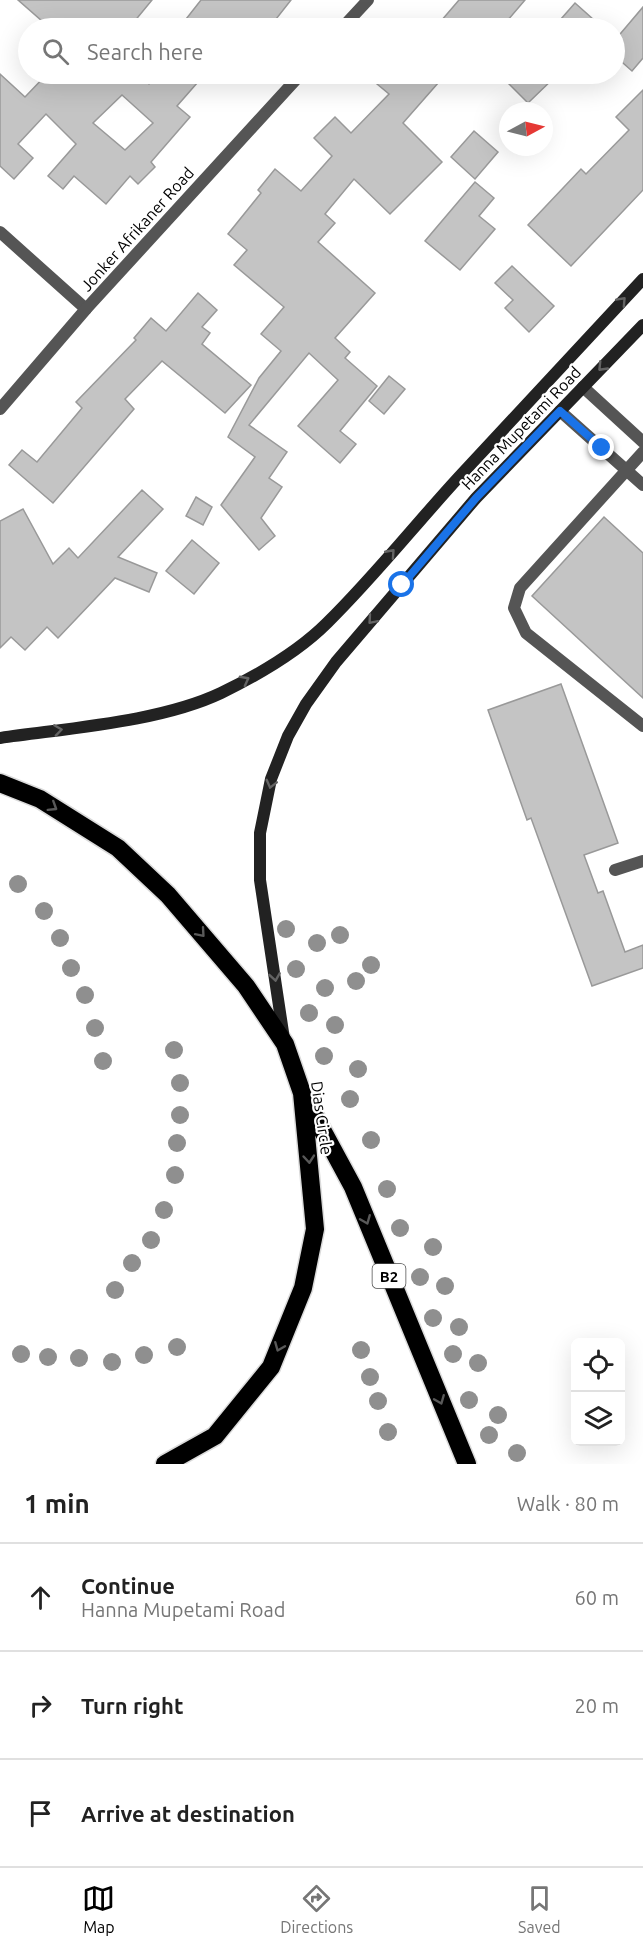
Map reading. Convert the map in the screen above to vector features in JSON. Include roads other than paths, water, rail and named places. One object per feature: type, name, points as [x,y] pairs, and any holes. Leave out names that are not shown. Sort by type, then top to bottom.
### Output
[{"type":"highway","name":"Dias Circle","points":[[0,783],[40,799],[118,849],[168,895],[246,986],[285,1044],[302,1093],[315,1229],[303,1288],[271,1367],[215,1436],[165,1464]]},
{"type":"highway","name":"B2","points":[[302,1093],[353,1187],[467,1464]]},
{"type":"main road","name":"Hanna Mupetami Road","points":[[0,738],[171,711],[220,694],[261,672],[295,649],[326,624],[643,279]]},
{"type":"main road","name":"Hanna Mupetami Road","points":[[285,1044],[260,880],[260,833],[272,779],[288,736],[306,704],[336,662],[476,498],[643,325]]},
{"type":"street","points":[[351,18],[368,0]]},
{"type":"street","name":"Jonker Afrikaner Road","points":[[0,409],[86,309],[292,84]]},
{"type":"street","points":[[0,232],[86,309]]},
{"type":"street","points":[[583,387],[643,442]]},
{"type":"street","points":[[560,411],[643,485]]},
{"type":"street","points":[[643,452],[520,588],[514,609],[526,633],[643,726]]},
{"type":"street","points":[[615,870],[643,861]]}]
